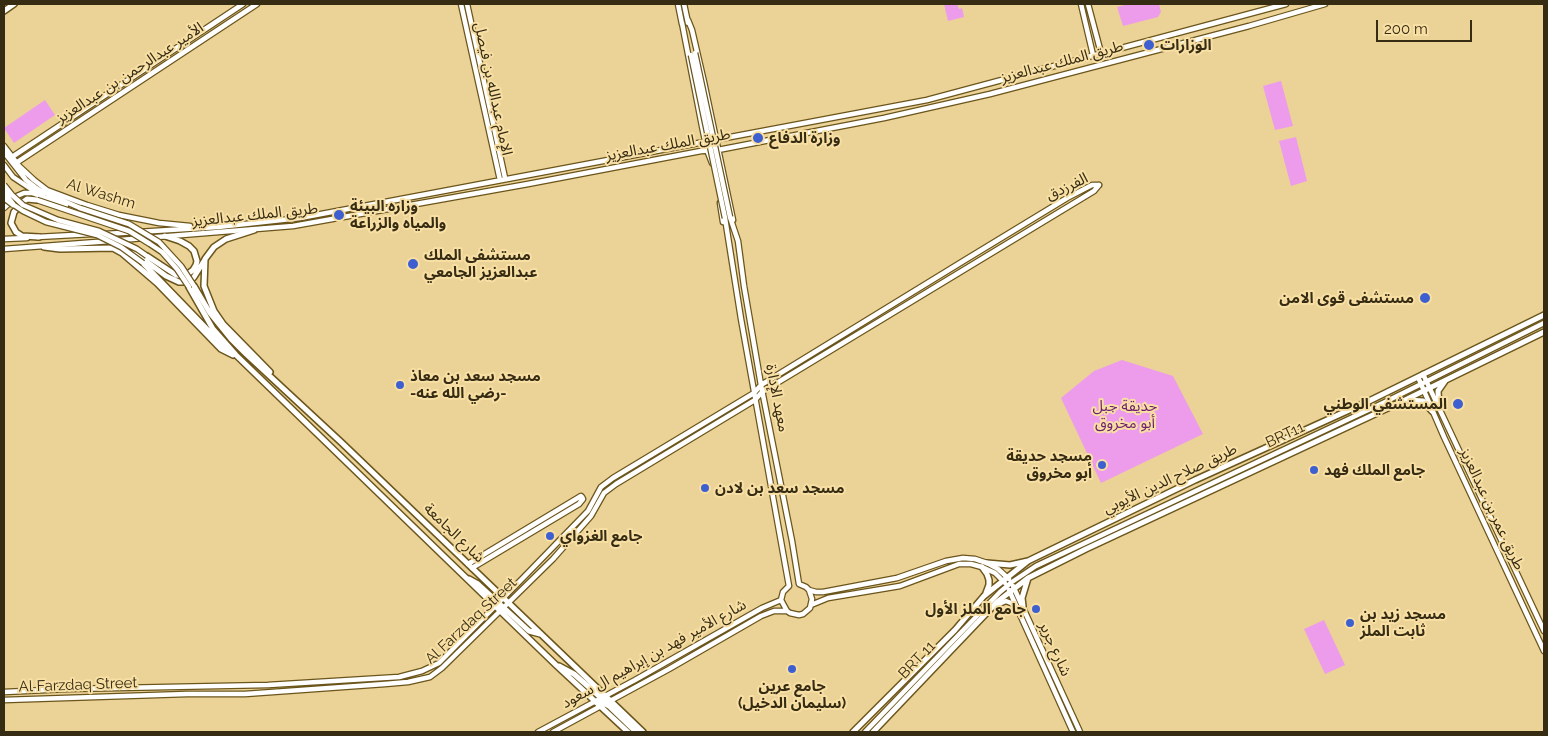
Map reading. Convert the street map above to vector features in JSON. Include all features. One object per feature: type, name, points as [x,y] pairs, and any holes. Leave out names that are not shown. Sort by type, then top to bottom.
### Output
[{"type":"main road","points":[[4,11],[14,4]]},
{"type":"main road","name":"الأمير عبدالرحمن بن عبدالعزيز","points":[[12,157],[243,4]]},
{"type":"main road","name":"الأمير عبدالرحمن بن عبدالعزيز","points":[[16,163],[257,4]]},
{"type":"main road","name":"الإمام عبدالله بن فيصل","points":[[461,4],[502,179]]},
{"type":"main road","name":"الإمام عبدالله بن فيصل","points":[[467,4],[502,179]]},
{"type":"main road","points":[[678,4],[707,142],[707,150],[713,165],[728,252],[732,260]]},
{"type":"main road","points":[[684,4],[728,218]]},
{"type":"main road","points":[[1081,4],[1093,55]]},
{"type":"main road","points":[[1088,4],[1102,53]]},
{"type":"main road","name":"طريق الملك عبدالعزيز","points":[[4,239],[209,227],[300,218],[927,100],[1286,4]]},
{"type":"main road","name":"طريق الملك عبدالعزيز","points":[[4,249],[293,226],[707,150],[718,150],[878,120],[939,106],[1250,26],[1325,4]]},
{"type":"main road","points":[[688,20],[692,30],[717,140],[738,241]]},
{"type":"main road","points":[[682,23],[693,54]]},
{"type":"main road","points":[[1089,38],[1097,36]]},
{"type":"main road","points":[[702,124],[703,126],[713,124]]},
{"type":"main road","points":[[56,128],[60,134]]},
{"type":"main road","name":"Al Washm","points":[[4,146],[16,163],[47,190],[119,215],[159,223],[209,227]]},
{"type":"main road","name":"Al Washm","points":[[4,153],[20,174],[35,187],[80,208]]},
{"type":"main road","points":[[713,165],[721,162]]},
{"type":"main road","points":[[4,166],[37,193],[129,224],[159,242],[181,266],[213,329],[236,355],[246,363]]},
{"type":"main road","points":[[516,177],[512,181],[514,184],[570,175]]},
{"type":"main road","points":[[4,184],[23,205],[58,220],[99,231],[137,249],[176,275],[185,276],[193,270],[197,261],[194,251],[180,241],[165,236]]},
{"type":"main road","name":"الفرزدق","points":[[761,385],[1067,198],[1092,185],[1098,185],[1094,191],[762,392]]},
{"type":"main road","points":[[4,192],[14,205],[23,211],[46,222],[97,235],[135,253],[166,276],[179,282],[189,282],[214,247],[220,242],[254,230]]},
{"type":"main road","points":[[4,208],[17,196],[24,193],[32,193],[54,202],[80,208]]},
{"type":"main road","points":[[4,198],[23,211]]},
{"type":"main road","points":[[39,237],[22,236],[16,232],[11,223],[14,212],[27,200],[37,200],[129,231],[162,252],[191,287]]},
{"type":"main road","name":"معهد الإدارة","points":[[728,218],[738,241],[762,392],[799,584],[810,590]]},
{"type":"main road","name":"معهد الإدارة","points":[[728,218],[732,260],[755,400],[789,586],[783,592],[782,600]]},
{"type":"main road","points":[[44,247],[60,249],[113,248],[122,253],[157,283],[221,350],[246,363]]},
{"type":"main road","points":[[121,247],[143,263],[233,355]]},
{"type":"main road","points":[[205,259],[204,286],[214,311],[294,398]]},
{"type":"main road","name":"شارع الجامعة","points":[[191,287],[214,319],[246,354],[470,566],[556,666],[595,702],[602,705],[628,732]]},
{"type":"main road","name":"طريق صلاح الدين الأيوبي","points":[[873,732],[990,606],[1028,561],[1195,480],[1420,376],[1544,314]]},
{"type":"main road","name":"BRT11","points":[[1009,584],[1036,566],[1427,382],[1544,323]]},
{"type":"main road","name":"طريق صلاح الدين الأيوبي","points":[[853,732],[955,630],[984,596],[1009,584],[1028,578],[1405,400],[1544,332]]},
{"type":"main road","name":"شارع الجامعة","points":[[246,363],[465,577],[540,634],[604,697],[611,700],[643,732]]},
{"type":"main road","name":"طريق عمر بن عبدالعزيز","points":[[1420,376],[1427,382],[1432,411],[1544,650]]},
{"type":"main road","name":"طريق عمر بن عبدالعزيز","points":[[1420,376],[1421,384],[1427,389],[1464,457],[1544,631]]},
{"type":"main road","points":[[1438,408],[1438,391],[1447,379]]},
{"type":"main road","name":"Al Farzdaq Street","points":[[4,692],[268,685],[399,677],[422,672],[440,663],[588,511],[601,487],[636,462],[754,392],[761,385]]},
{"type":"main road","name":"Al Farzdaq Street","points":[[4,700],[245,694],[358,687],[408,682],[426,678],[442,668],[553,559],[591,516],[604,494],[610,488],[755,400],[762,392]]},
{"type":"main road","points":[[1405,400],[1416,399],[1423,401],[1432,411]]},
{"type":"main road","points":[[581,496],[583,498],[579,504],[556,518],[470,566],[552,513],[581,496]]},
{"type":"main road","points":[[552,513],[556,518]]},
{"type":"main road","points":[[810,590],[823,592],[897,578],[958,558],[975,559],[1009,584]]},
{"type":"main road","points":[[810,590],[812,605],[828,598],[900,586],[960,564],[1010,565],[1028,561]]},
{"type":"main road","points":[[984,596],[990,580],[985,565]]},
{"type":"main road","points":[[990,606],[1006,601],[1020,607],[1028,578]]},
{"type":"main road","name":"شارع جرير","points":[[1009,584],[1080,732]]},
{"type":"main road","points":[[782,600],[787,611]]},
{"type":"main road","name":"شارع الأمير فهد بن إبراهيم ال سعود","points":[[538,732],[762,608],[782,600]]},
{"type":"main road","name":"شارع الأمير فهد بن إبراهيم ال سعود","points":[[553,732],[761,616],[774,611],[787,611],[799,615],[807,611],[812,605]]},
{"type":"main road","name":"BRT 11","points":[[865,732],[990,606]]},
{"type":"main road","name":"شارع جرير","points":[[1020,607],[1073,732]]},
{"type":"main road","points":[[556,666],[574,674],[604,697]]},
{"type":"main road","points":[[602,705],[636,732]]},
{"type":"green space","points":[[944,4],[957,4],[959,9],[962,8],[964,17],[948,21]]},
{"type":"green space","points":[[1129,4],[1159,4],[1161,12],[1158,17],[1123,26],[1117,7]]},
{"type":"green space","points":[[1281,81],[1293,126],[1275,130],[1263,86]]},
{"type":"green space","points":[[45,100],[55,115],[14,143],[4,128]]},
{"type":"green space","points":[[1296,137],[1307,181],[1291,186],[1279,141]]},
{"type":"green space","name":"حديقة جبل أبو مخروق","points":[[1122,360],[1173,376],[1203,434],[1101,483],[1061,398],[1094,371]]},
{"type":"green space","points":[[1324,620],[1345,665],[1325,674],[1304,629]]},
{"type":"place","name":"الوزارات","points":[[1149,45]]},
{"type":"place","name":"وزارة الدفاع","points":[[758,138]]},
{"type":"place","name":"وزاره البيئة والمياه والزراعة","points":[[339,215]]},
{"type":"place","name":"مستشفى الملك عبدالعزيز الجامعي","points":[[413,264]]},
{"type":"place","name":"مستشفى قوى الامن","points":[[1425,298]]},
{"type":"place","name":"مسجد سعد بن معاذ -رضي الله عنه-","points":[[400,385]]},
{"type":"place","name":"المستشفي الوطني","points":[[1458,404]]},
{"type":"place","name":"مسجد حديقة أبو مخروق","points":[[1102,465]]},
{"type":"place","name":"جامع الملك فهد","points":[[1314,470]]},
{"type":"place","name":"مسجد سعد بن لادن","points":[[705,488]]},
{"type":"place","name":"جامع الغزواي","points":[[550,536]]},
{"type":"place","name":"جامع الملز الأول","points":[[1036,609]]},
{"type":"place","name":"مسجد زيد بن ثابت الملز","points":[[1350,623]]},
{"type":"place","name":"جامع عرين (سليمان الدخيل)","points":[[792,669]]}]
